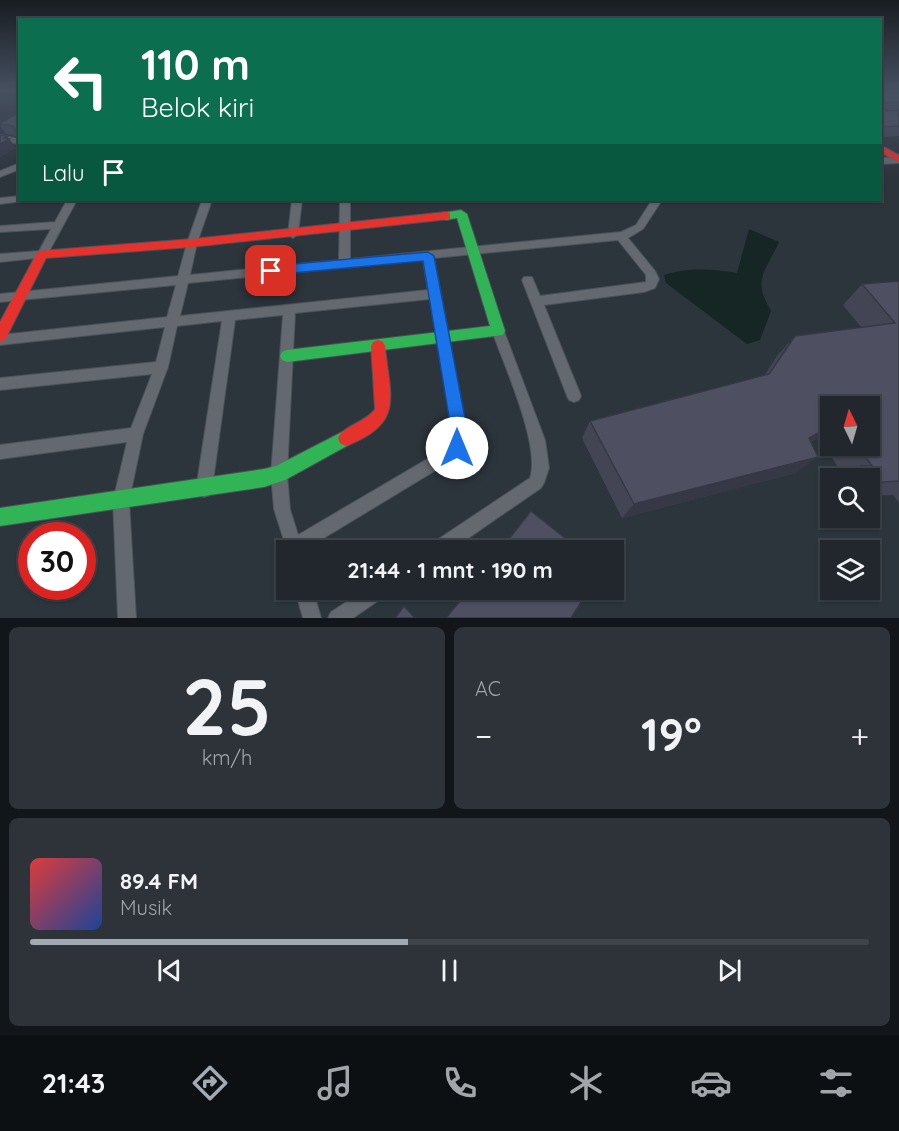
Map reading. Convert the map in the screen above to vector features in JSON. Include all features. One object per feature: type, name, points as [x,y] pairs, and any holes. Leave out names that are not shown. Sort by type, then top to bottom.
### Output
[{"type":"street","points":[[0,138],[18,142]]},
{"type":"street","points":[[882,149],[899,159]]},
{"type":"street","points":[[882,161],[899,159]]},
{"type":"street","points":[[0,175],[18,167]]},
{"type":"street","points":[[0,175],[18,174]]},
{"type":"street","points":[[0,201],[18,199]]},
{"type":"street","points":[[0,338],[20,295],[71,201]]},
{"type":"street","points":[[127,618],[120,501],[136,434],[161,367],[185,280],[192,243],[207,201]]},
{"type":"street","points":[[293,234],[297,201]]},
{"type":"street","points":[[344,262],[345,201]]},
{"type":"street","points":[[0,298],[621,236],[633,234],[642,226],[656,201]]},
{"type":"street","points":[[0,258],[293,234],[461,214],[498,331],[538,440],[541,468],[536,483],[451,540]]},
{"type":"street","points":[[0,230],[58,225]]},
{"type":"street","points":[[538,301],[644,288],[651,285],[653,279],[651,274],[621,236]]},
{"type":"street","points":[[310,540],[457,448],[460,440],[458,423],[428,256]]},
{"type":"street","points":[[528,280],[574,396]]},
{"type":"street","points":[[0,338],[289,311],[433,294]]},
{"type":"street","points":[[289,311],[279,474],[282,509],[292,540]]},
{"type":"street","points":[[204,489],[229,317]]},
{"type":"street","points":[[286,356],[498,331]]},
{"type":"street","points":[[0,517],[204,489],[279,474],[375,422],[381,416],[383,409],[378,346]]},
{"type":"street","points":[[0,384],[161,367]]},
{"type":"street","points":[[0,452],[136,434]]},
{"type":"street","points":[[307,600],[312,618]]},
{"type":"street","points":[[337,618],[364,600]]},
{"type":"shaded area","points":[[749,229],[779,242],[765,269],[761,283],[765,300],[771,311],[760,340],[747,344],[666,283],[664,275],[701,270],[737,273]]},
{"type":"building","points":[[6,120],[18,120],[18,128],[15,130],[13,126],[0,123]]},
{"type":"building","points":[[882,120],[899,120],[899,126],[882,127]]},
{"type":"building","points":[[0,135],[7,136],[4,138],[9,139],[0,144]]},
{"type":"building","points":[[899,281],[899,481],[880,482],[880,468],[862,468],[861,466],[872,466],[865,456],[880,456],[880,396],[820,396],[820,432],[809,438],[818,457],[634,504],[590,421],[769,374],[795,336],[895,323],[862,284]]},
{"type":"building","points":[[531,511],[567,540],[508,540]]},
{"type":"building","points":[[461,600],[583,600],[571,618],[446,618]]},
{"type":"building","points":[[404,606],[415,618],[395,618]]},
{"type":"traffic: fast","points":[[287,356],[498,331],[461,214],[446,216]]},
{"type":"traffic: fast","points":[[0,517],[264,478],[279,474],[346,438]]},
{"type":"traffic: jam","points":[[882,149],[899,159]]},
{"type":"traffic: jam","points":[[0,336],[42,254],[192,243],[446,216]]},
{"type":"traffic: jam","points":[[346,438],[373,423],[381,415],[383,409],[378,346]]},
{"type":"route","points":[[271,271],[344,262],[428,256],[458,423],[460,440],[457,448]]}]
